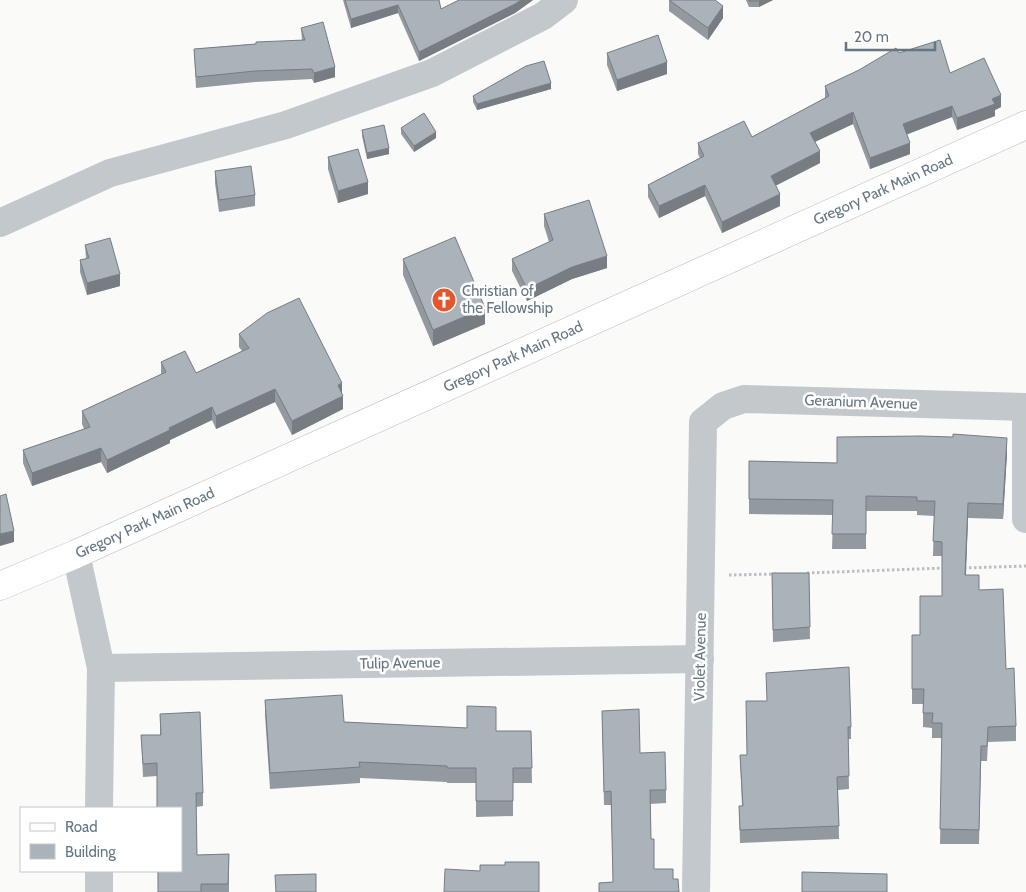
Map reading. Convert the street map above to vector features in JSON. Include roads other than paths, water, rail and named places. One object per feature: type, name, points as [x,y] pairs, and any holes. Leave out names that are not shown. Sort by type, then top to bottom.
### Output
[{"type":"street","points":[[0,223],[110,173],[286,125],[432,73],[544,16],[564,0]]},
{"type":"street","name":"Gregory Park Main Road","points":[[0,586],[76,554],[1026,125]]},
{"type":"street","name":"Geranium Avenue","points":[[703,422],[723,406],[744,399],[1026,406]]},
{"type":"street","points":[[1026,406],[1026,519]]},
{"type":"street","name":"Violet Avenue","points":[[696,892],[703,422]]},
{"type":"street","points":[[76,554],[100,668],[99,807]]},
{"type":"street","name":"Tulip Avenue","points":[[100,668],[700,659]]},
{"type":"street","points":[[99,872],[99,892]]},
{"type":"place","name":"Christian of the Fellowship","points":[[444,300]]}]
